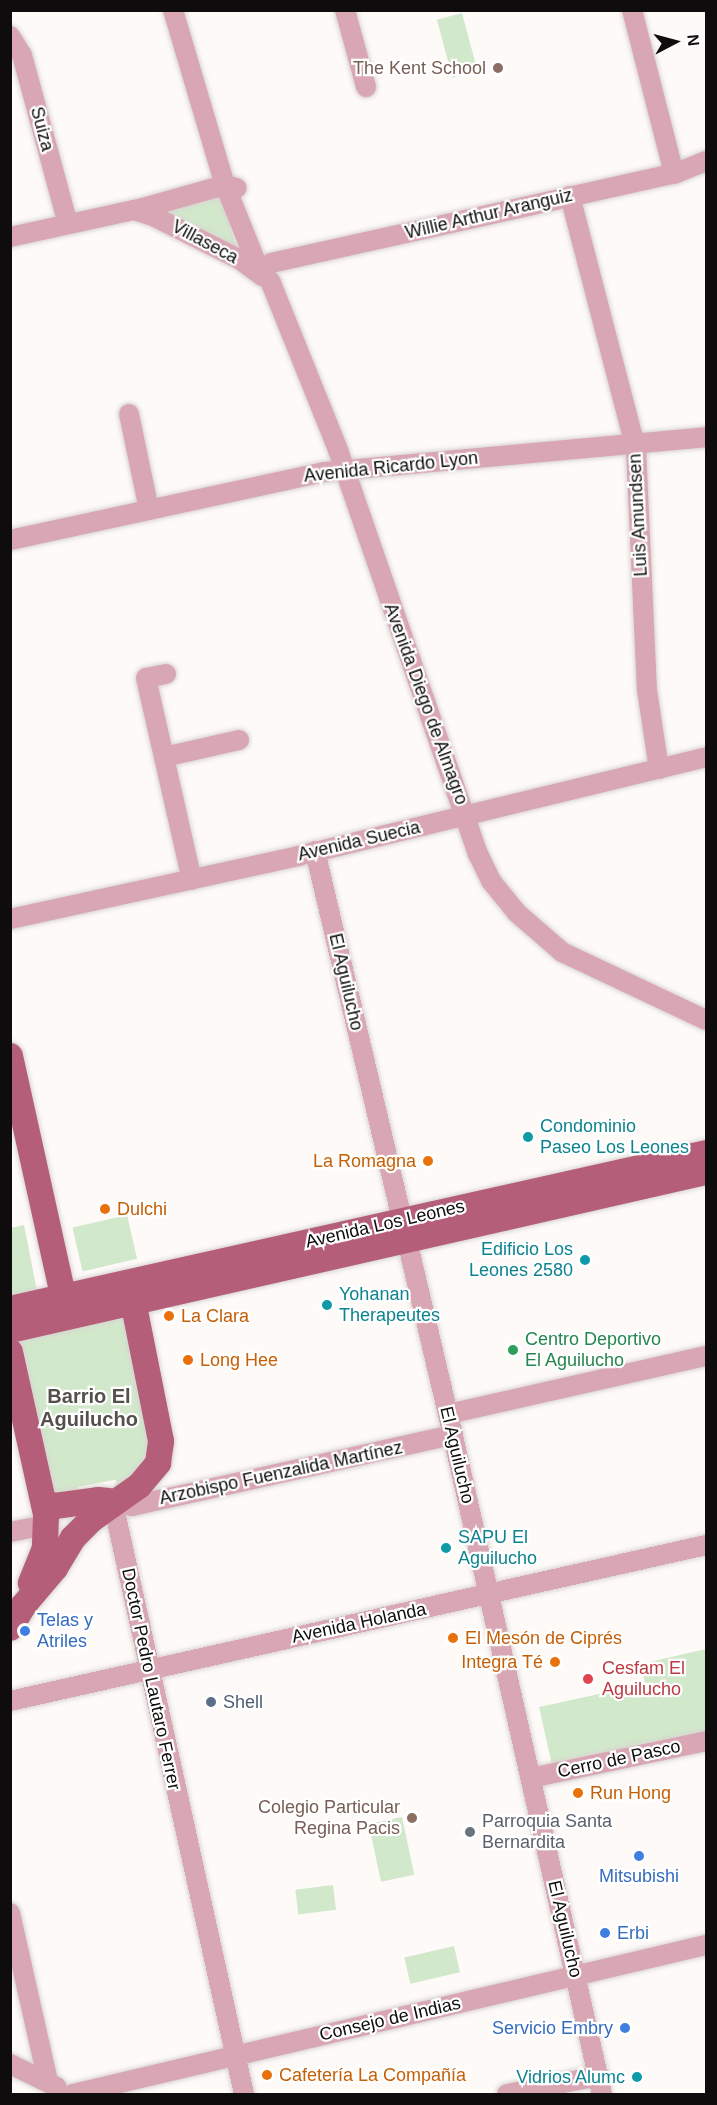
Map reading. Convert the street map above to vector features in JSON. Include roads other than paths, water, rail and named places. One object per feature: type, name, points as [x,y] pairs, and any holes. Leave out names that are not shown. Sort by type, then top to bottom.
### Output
[{"type":"main road","points":[[10,1056],[66,1307]]},
{"type":"main road","name":"Avenida Los Leones","points":[[66,1307],[405,1230],[706,1153]]},
{"type":"main road","name":"Avenida Los Leones","points":[[405,1230],[706,1172]]},
{"type":"main road","points":[[23,1606],[55,1568],[73,1539],[111,1502],[146,1480],[158,1463],[162,1448],[131,1292]]},
{"type":"main road","points":[[10,1309],[66,1307]]},
{"type":"main road","points":[[10,1330],[66,1307]]},
{"type":"main road","points":[[10,1352],[45,1514],[43,1555],[23,1606],[10,1628]]},
{"type":"main road","points":[[45,1514],[55,1506],[98,1500],[111,1502]]},
{"type":"street","name":"Avenida Diego de Almagro","points":[[174,10],[218,158],[270,263],[271,283]]},
{"type":"street","points":[[345,10],[366,87]]},
{"type":"street","points":[[632,10],[674,174]]},
{"type":"street","name":"Suiza","points":[[10,36],[22,55],[68,224]]},
{"type":"street","name":"Willie Arthur Aranguiz","points":[[270,263],[674,174],[706,161]]},
{"type":"street","name":"Avenida Diego de Almagro","points":[[232,187],[256,262],[271,283],[345,470],[399,632],[478,854],[491,881],[503,898],[537,932],[562,952],[706,1020]]},
{"type":"street","name":"Villaseca","points":[[10,237],[232,187]]},
{"type":"street","name":"Luis Amundsen","points":[[570,196],[634,442],[647,690],[659,769]]},
{"type":"street","name":"Villaseca","points":[[134,210],[155,217],[239,259],[271,283]]},
{"type":"street","points":[[129,414],[149,510]]},
{"type":"street","name":"Avenida Ricardo Lyon","points":[[10,540],[317,473],[706,437]]},
{"type":"street","points":[[166,674],[146,678],[192,880]]},
{"type":"street","points":[[164,757],[239,740]]},
{"type":"street","name":"Avenida Suecia","points":[[10,919],[192,880],[706,757]]},
{"type":"street","name":"El Aguilucho","points":[[315,851],[453,1435],[601,2085]]},
{"type":"street","points":[[448,1414],[706,1356]]},
{"type":"street","name":"Arzobispo Fuenzalida Martínez","points":[[111,1502],[132,1506],[453,1435]]},
{"type":"street","name":"Doctor Pedro Lautaro Ferrer","points":[[111,1502],[244,2094]]},
{"type":"street","points":[[10,1532],[45,1514]]},
{"type":"street","name":"Avenida Holanda","points":[[10,1701],[148,1668],[706,1545]]},
{"type":"street","name":"Cerro de Pasco","points":[[531,1778],[706,1741]]},
{"type":"street","points":[[10,1913],[48,2082]]},
{"type":"street","name":"Consejo de Indias","points":[[73,2094],[706,1946]]},
{"type":"street","points":[[10,2064],[73,2094]]},
{"type":"street","points":[[507,2094],[601,2085]]},
{"type":"place","name":"The Kent School","points":[[498,68]]},
{"type":"place","name":"Condominio Paseo Los Leones","points":[[528,1137]]},
{"type":"place","name":"La Romagna","points":[[428,1161]]},
{"type":"place","name":"Dulchi","points":[[105,1209]]},
{"type":"place","name":"Edificio Los Leones 2580","points":[[585,1260]]},
{"type":"place","name":"Yohanan Therapeutes","points":[[327,1305]]},
{"type":"place","name":"La Clara","points":[[169,1316]]},
{"type":"place","name":"Centro Deportivo El Aguilucho","points":[[513,1350]]},
{"type":"place","name":"Long Hee","points":[[188,1360]]},
{"type":"place","name":"SAPU El Aguilucho","points":[[446,1548]]},
{"type":"place","name":"Telas y Atriles","points":[[25,1631]]},
{"type":"place","name":"El Mesón de Ciprés","points":[[453,1638]]},
{"type":"place","name":"Integra Té","points":[[555,1662]]},
{"type":"place","name":"Cesfam El Aguilucho","points":[[588,1679]]},
{"type":"place","name":"Shell","points":[[211,1702]]},
{"type":"place","name":"Run Hong","points":[[578,1793]]},
{"type":"place","name":"Colegio Particular Regina Pacis","points":[[412,1818]]},
{"type":"place","name":"Parroquia Santa Bernardita","points":[[470,1832]]},
{"type":"place","name":"Mitsubishi","points":[[639,1856]]},
{"type":"place","name":"Erbi","points":[[605,1933]]},
{"type":"place","name":"Servicio Embry","points":[[625,2028]]},
{"type":"place","name":"Cafetería La Compañía","points":[[267,2075]]},
{"type":"place","name":"Vidrios Alumc","points":[[637,2077]]},
{"type":"district","name":"Barrio El Aguilucho","points":[[89,1408]]}]
